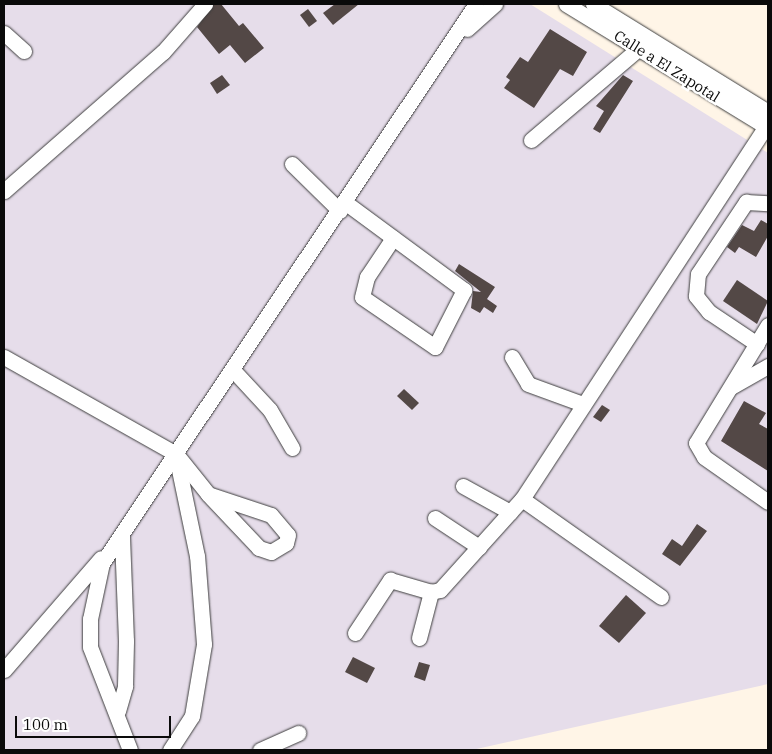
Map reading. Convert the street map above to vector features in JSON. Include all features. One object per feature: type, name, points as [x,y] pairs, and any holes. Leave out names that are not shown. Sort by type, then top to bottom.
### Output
[{"type":"street","points":[[4,191],[163,52],[206,4]]},
{"type":"street","points":[[130,750],[118,711],[90,647],[90,619],[102,563],[456,39],[476,4]]},
{"type":"street","points":[[456,39],[495,4]]},
{"type":"street","name":"Calle a El Zapotal","points":[[566,4],[767,122]]},
{"type":"street","name":"Calle a El Zapotal","points":[[593,4],[767,122]]},
{"type":"street","points":[[4,33],[24,52]]},
{"type":"street","points":[[531,140],[639,48]]},
{"type":"street","points":[[355,633],[390,580],[431,592],[440,590],[522,499],[767,122]]},
{"type":"street","points":[[292,164],[343,207],[393,238],[464,290],[435,346],[362,297],[367,277],[393,238]]},
{"type":"street","points":[[757,344],[709,312],[696,296],[698,274],[746,202],[768,203]]},
{"type":"street","points":[[768,325],[696,444],[698,452],[768,502]]},
{"type":"street","points":[[4,357],[176,454],[208,494],[259,548],[271,552],[286,543],[288,535],[271,515],[208,494]]},
{"type":"street","points":[[512,357],[528,384],[583,404]]},
{"type":"street","points":[[731,386],[768,366]]},
{"type":"street","points":[[233,370],[270,410],[292,448]]},
{"type":"street","points":[[170,750],[192,716],[204,644],[197,556],[176,454]]},
{"type":"street","points":[[463,486],[510,512]]},
{"type":"street","points":[[522,499],[661,597]]},
{"type":"street","points":[[435,518],[480,547]]},
{"type":"street","points":[[4,670],[122,534]]},
{"type":"street","points":[[118,711],[125,686],[126,650],[122,534]]},
{"type":"street","points":[[419,638],[431,592]]},
{"type":"street","points":[[260,750],[298,733]]},
{"type":"shaded area","points":[[4,4],[530,4],[768,153],[768,684],[472,750],[4,750]]},
{"type":"building","points":[[214,4],[221,4],[239,26],[243,23],[264,48],[245,63],[230,45],[219,54],[197,27]]},
{"type":"building","points":[[335,4],[359,4],[333,25],[323,13]]},
{"type":"building","points":[[308,9],[317,21],[309,27],[300,15]]},
{"type":"building","points":[[550,29],[587,52],[573,76],[560,69],[534,108],[504,88],[510,80],[506,77],[520,57],[528,62]]},
{"type":"building","points":[[222,75],[230,85],[217,94],[210,83]]},
{"type":"building","points":[[623,75],[633,81],[600,133],[593,129],[604,111],[596,106]]},
{"type":"building","points":[[761,220],[768,224],[768,236],[756,257],[739,247],[735,253],[727,247],[742,225],[754,231]]},
{"type":"building","points":[[459,264],[495,287],[487,299],[497,306],[493,313],[484,307],[480,313],[471,308],[473,291],[481,292],[455,271]]},
{"type":"building","points":[[737,280],[768,301],[757,324],[723,301]]},
{"type":"building","points":[[404,389],[419,403],[412,410],[397,396]]},
{"type":"building","points":[[744,401],[766,413],[759,424],[768,429],[768,471],[721,441]]},
{"type":"building","points":[[602,405],[610,410],[601,422],[593,417]]},
{"type":"building","points":[[697,524],[707,531],[680,566],[662,554],[672,539],[682,546]]},
{"type":"building","points":[[626,595],[646,613],[619,643],[599,626]]},
{"type":"building","points":[[353,657],[375,668],[367,683],[345,672]]},
{"type":"building","points":[[419,662],[430,665],[425,681],[414,677]]}]
